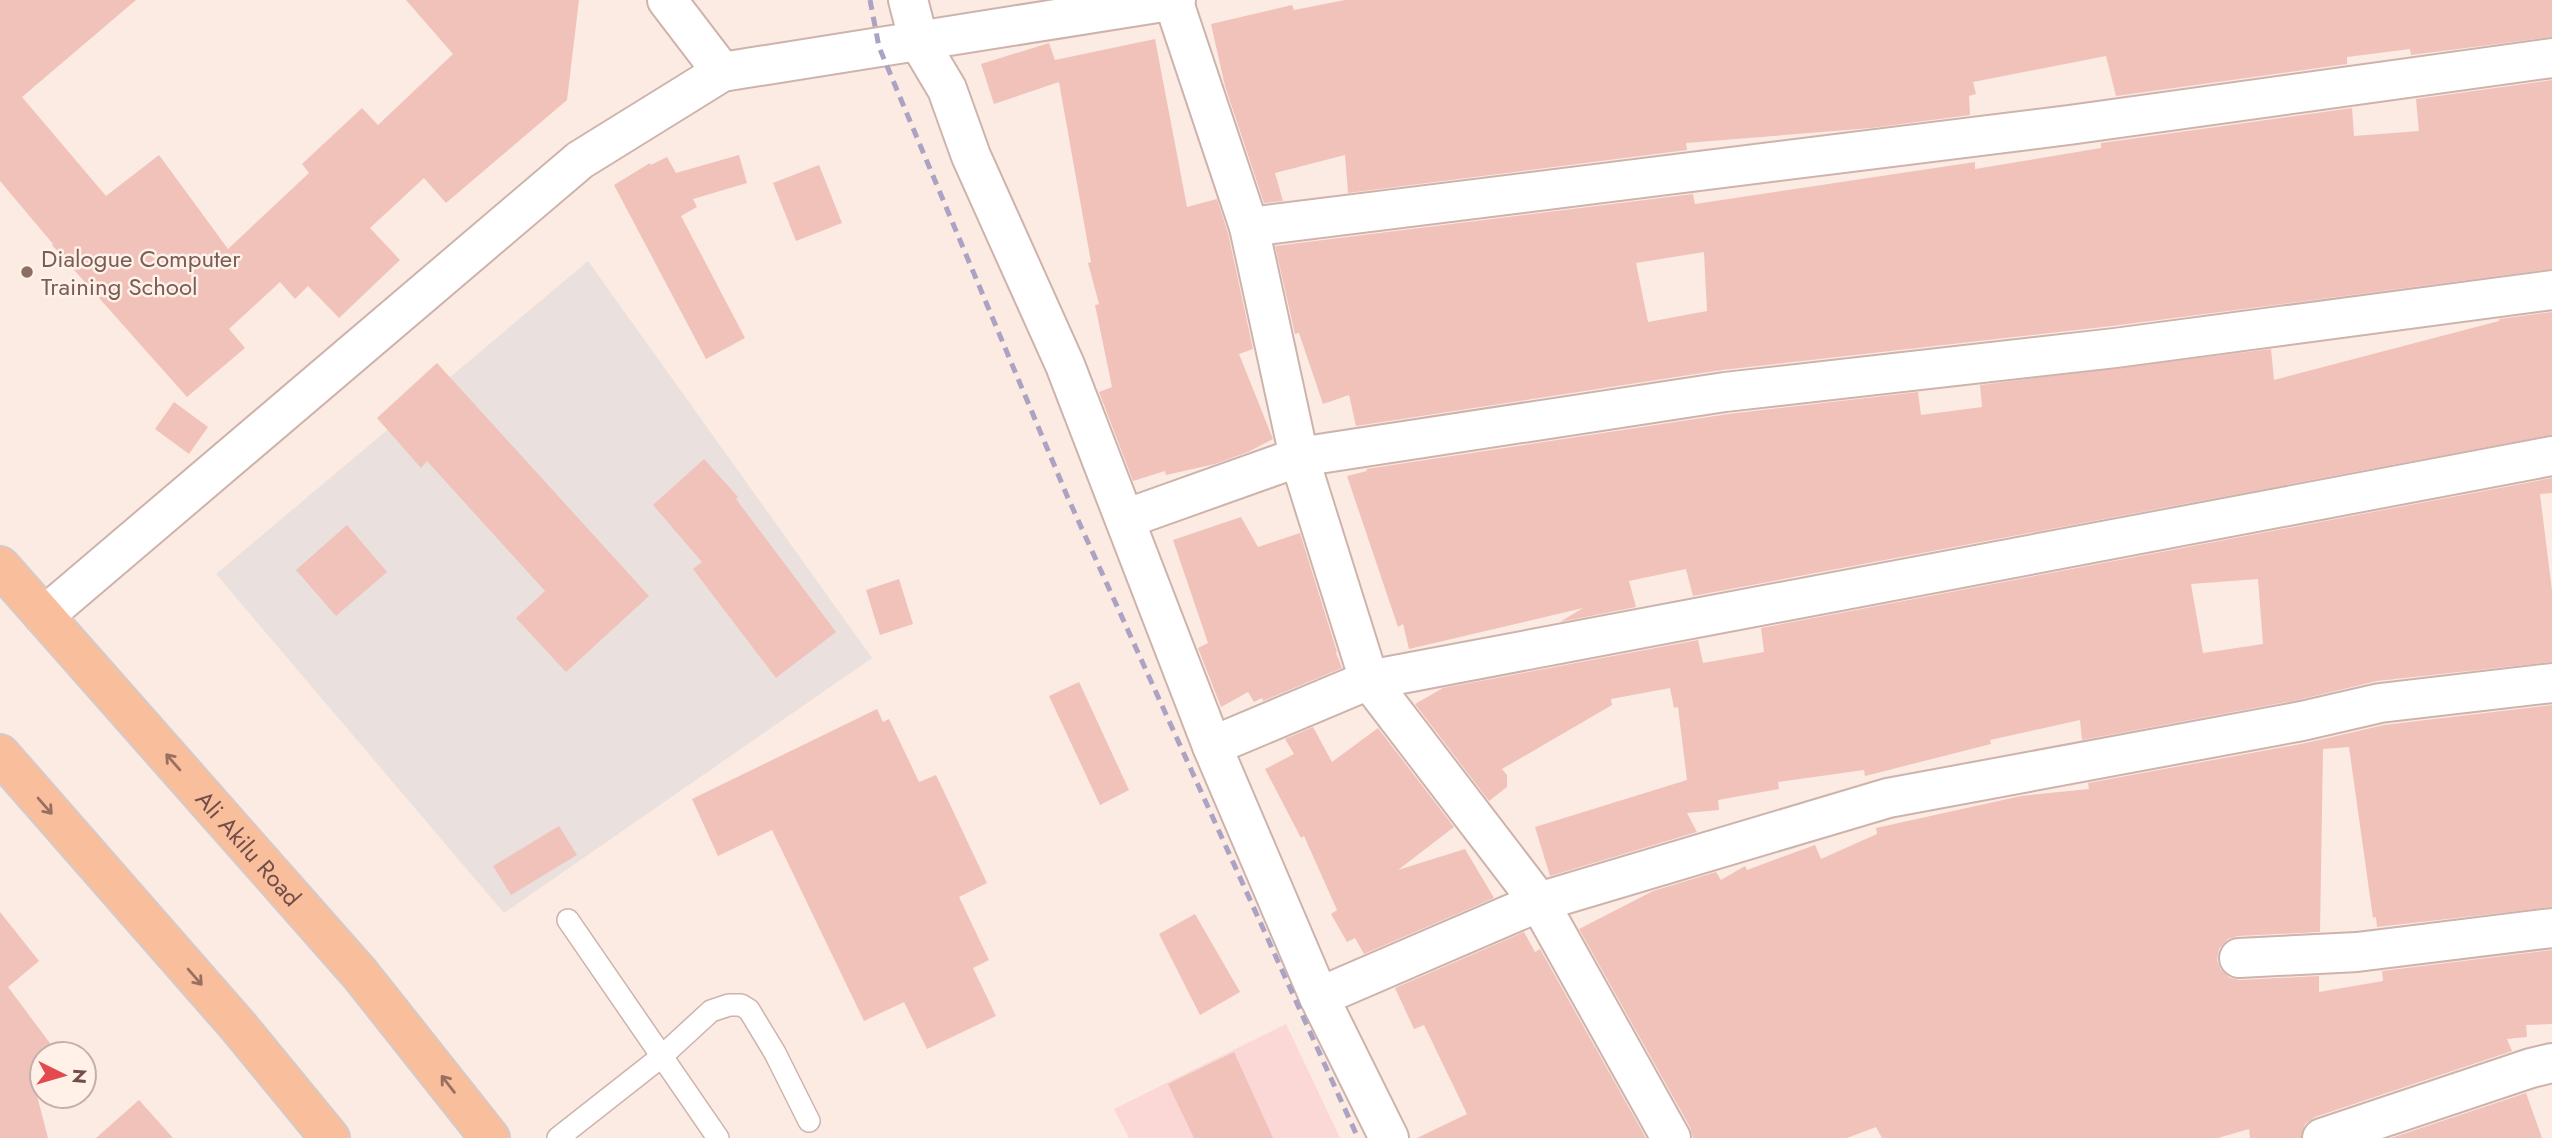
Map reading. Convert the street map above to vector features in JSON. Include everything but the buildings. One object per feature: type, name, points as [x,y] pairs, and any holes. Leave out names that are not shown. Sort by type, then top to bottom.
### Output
[{"type":"main road","name":"Ali Akilu Road","points":[[0,566],[360,974],[489,1138]]},
{"type":"main road","points":[[0,754],[237,1026],[330,1138]]},
{"type":"street","points":[[667,0],[722,72]]},
{"type":"street","points":[[908,0],[919,42],[947,89],[971,156],[1065,365],[1212,746],[1319,997],[1389,1138]]},
{"type":"street","points":[[44,616],[580,160],[722,72],[1175,0],[1249,228],[1299,457],[1369,680],[1539,902],[1671,1138]]},
{"type":"street","points":[[1249,228],[2069,125],[2552,58]]},
{"type":"street","points":[[1125,519],[1299,457],[1725,392],[2115,348],[2552,290]]},
{"type":"street","points":[[1212,746],[1369,680],[2552,456]]},
{"type":"street","points":[[1319,997],[1539,902],[1888,798],[2302,721],[2380,703],[2552,683]]},
{"type":"street","points":[[2239,958],[2357,952],[2552,928]]},
{"type":"street","points":[[2322,1138],[2552,1063]]},
{"type":"lane","points":[[568,920],[718,1138]]},
{"type":"lane","points":[[558,1138],[661,1057],[711,1010],[729,1005],[741,1005],[749,1010],[775,1053],[808,1121]]},
{"type":"shaded area","points":[[588,261],[872,658],[504,913],[216,574]]},
{"type":"shaded area","points":[[1286,1024],[1340,1138],[1129,1138],[1114,1109]]},
{"type":"railway","points":[[870,0],[879,47],[1068,498],[1358,1138]]},
{"type":"place","name":"Dialogue Computer Training School","points":[[27,272]]}]
